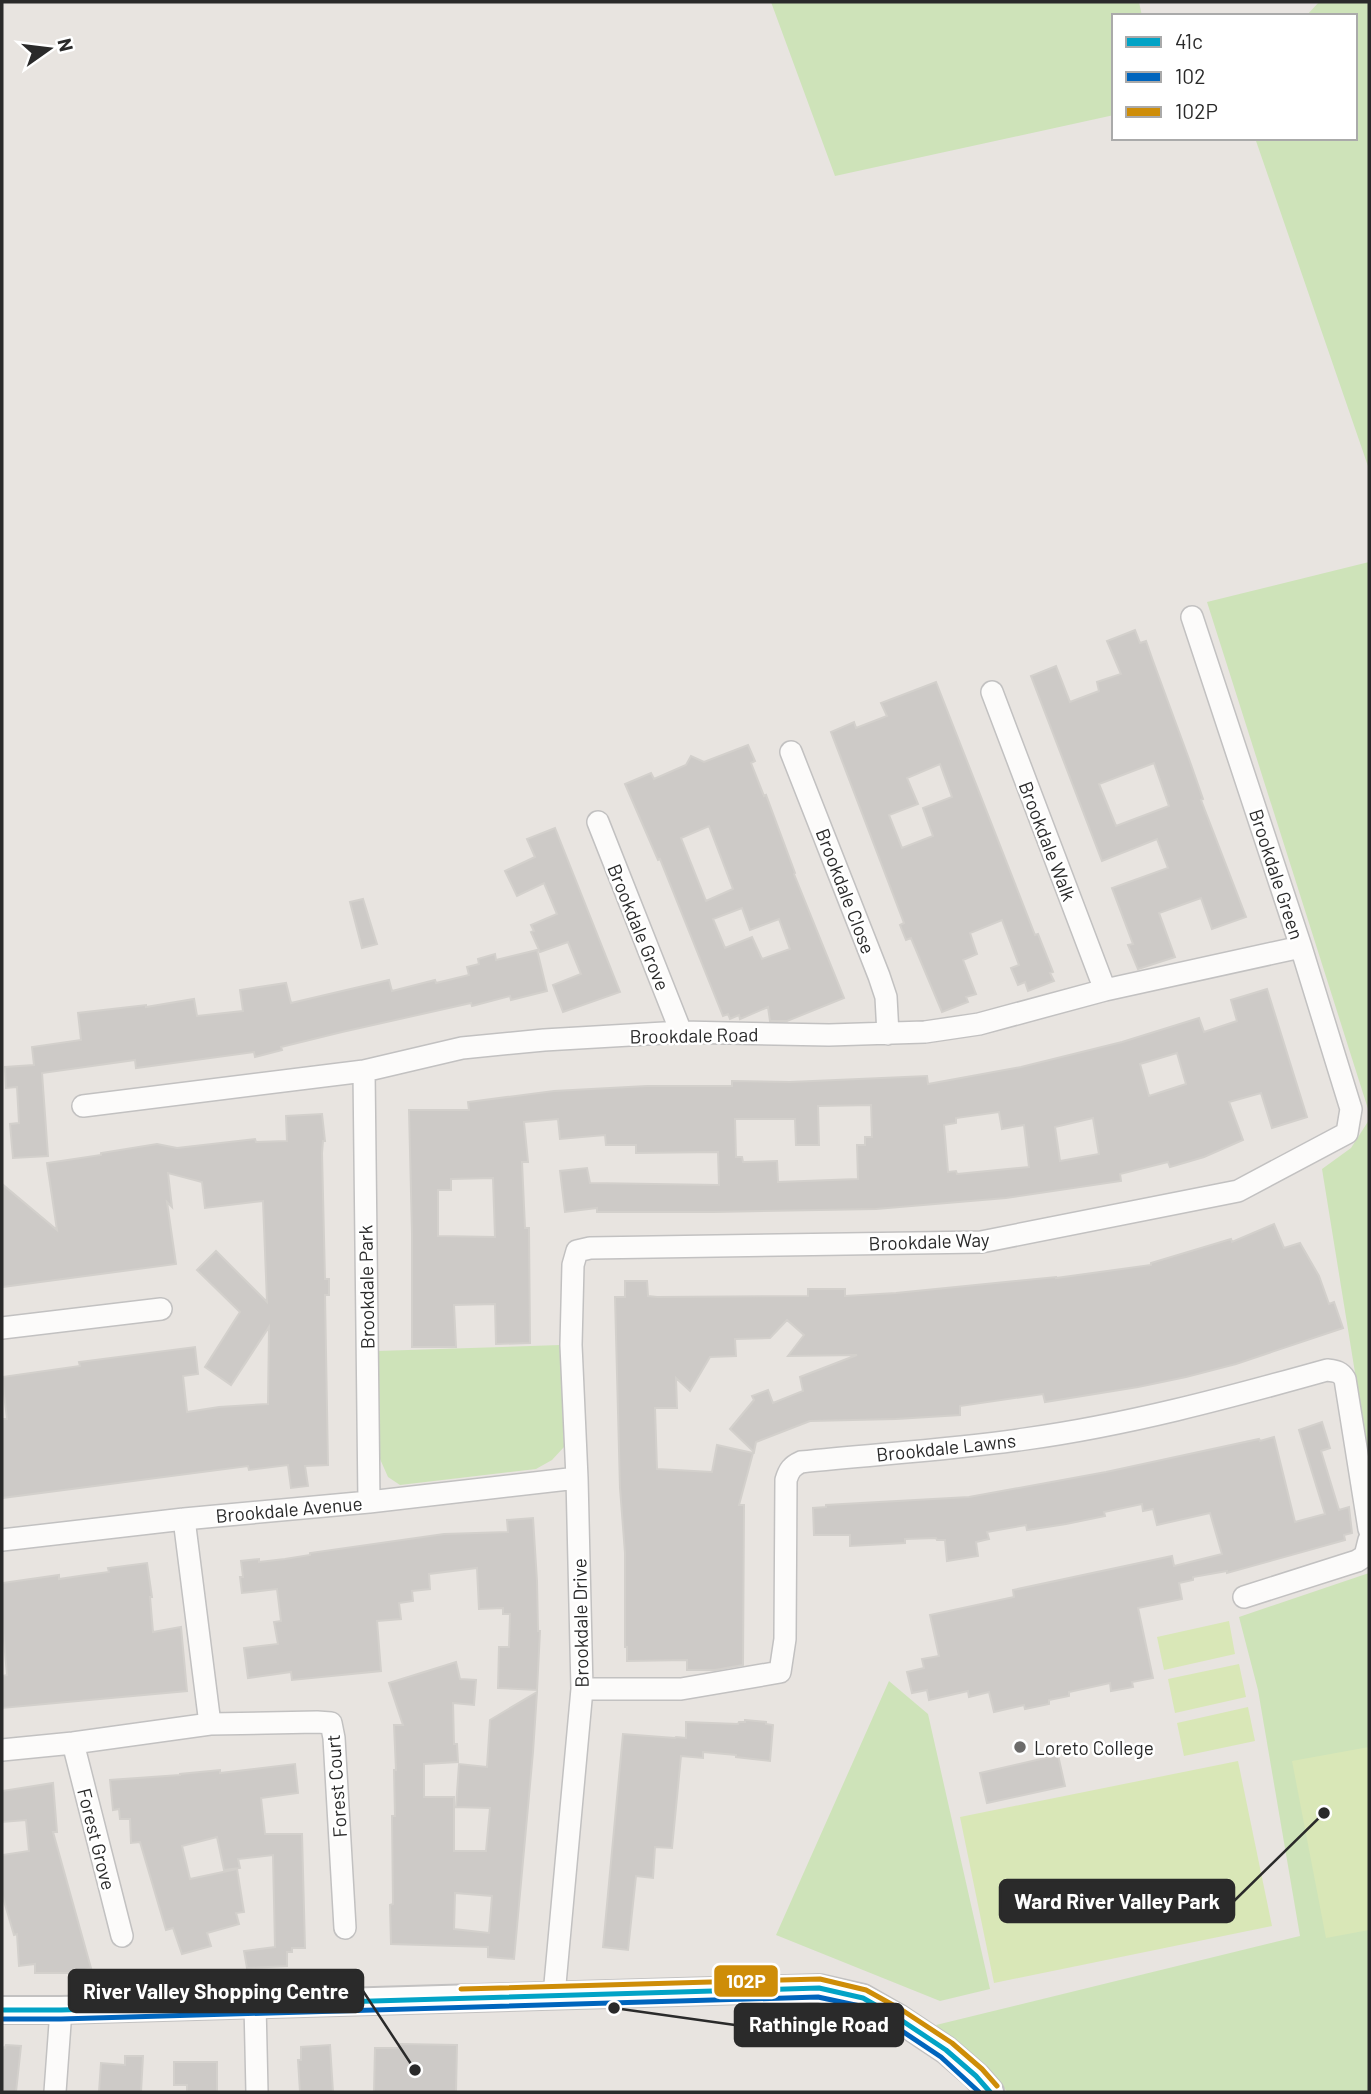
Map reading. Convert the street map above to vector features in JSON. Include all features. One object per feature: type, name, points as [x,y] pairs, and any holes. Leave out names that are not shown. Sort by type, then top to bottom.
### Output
[{"type":"street","name":"Brookdale Green","points":[[1192,617],[1301,947],[1350,1109],[1347,1133]]},
{"type":"street","name":"Brookdale Walk","points":[[992,692],[1105,990]]},
{"type":"street","name":"Brookdale Close","points":[[791,752],[879,976],[886,997],[888,1034]]},
{"type":"street","name":"Brookdale Grove","points":[[598,822],[681,1032]]},
{"type":"street","name":"Brookdale Road","points":[[83,1107],[364,1071],[461,1048],[544,1040],[681,1032],[829,1035],[925,1032],[978,1024],[1105,990],[1301,947]]},
{"type":"street","name":"Brookdale Park","points":[[364,1071],[369,1502]]},
{"type":"street","name":"Brookdale Way","points":[[577,1251],[590,1248],[981,1242],[1238,1191],[1347,1133]]},
{"type":"street","name":"Brookdale Drive","points":[[554,1995],[582,1689],[571,1345],[573,1265],[577,1251]]},
{"type":"street","points":[[2,1328],[161,1310]]},
{"type":"street","name":"Brookdale Lawns","points":[[582,1689],[681,1689],[780,1672],[785,1639],[786,1480],[789,1471],[801,1462],[1027,1439],[1205,1403],[1335,1370],[1345,1379],[1369,1530]]},
{"type":"street","name":"Brookdale Avenue","points":[[2,1540],[577,1478]]},
{"type":"street","points":[[184,1519],[210,1724]]},
{"type":"street","points":[[1244,1597],[1357,1561],[1365,1556],[1369,1540]]},
{"type":"street","name":"Forest Court","points":[[2,1750],[210,1724],[331,1723],[345,1928]]},
{"type":"street","name":"Forest Grove","points":[[73,1743],[122,1936]]},
{"type":"street","points":[[2,2010],[819,1988],[863,1998],[898,2018],[946,2050],[990,2092]]},
{"type":"street","points":[[255,2004],[257,2092]]},
{"type":"street","points":[[55,2092],[61,2010]]},
{"type":"green space","points":[[771,2],[1139,2],[1142,14],[1112,14],[1112,115],[835,176]]},
{"type":"green space","points":[[1319,2],[1369,2],[1369,469],[1256,140],[1357,140],[1357,14],[1308,14]]},
{"type":"green space","points":[[1369,562],[1369,1112],[1207,602]]},
{"type":"green space","points":[[1369,1120],[1369,1459],[1322,1169],[1351,1148]]},
{"type":"green space","points":[[560,1345],[564,1447],[552,1460],[536,1469],[400,1485],[388,1477],[380,1459],[377,1351]]},
{"type":"green space","points":[[1369,1573],[1369,2092],[1008,2092],[936,2025],[1300,1936],[1258,1690],[1239,1617]]},
{"type":"green space","points":[[1229,1621],[1235,1654],[1164,1670],[1157,1637]]},
{"type":"green space","points":[[1239,1664],[1246,1697],[1175,1713],[1168,1679]]},
{"type":"green space","points":[[889,1681],[928,1714],[990,1989],[940,2001],[776,1935]]},
{"type":"green space","points":[[1248,1707],[1255,1741],[1184,1756],[1177,1723]]},
{"type":"green space","points":[[1369,1747],[1369,1930],[1326,1938],[1292,1761]]},
{"type":"green space","points":[[1238,1761],[1272,1926],[994,1983],[960,1817]]},
{"type":"building","points":[[1135,630],[1140,643],[1146,641],[1203,799],[1201,800],[1246,917],[1212,929],[1201,898],[1159,913],[1175,957],[1138,969],[1128,945],[1133,944],[1112,888],[1168,868],[1157,839],[1102,861],[1031,676],[1056,666],[1070,702],[1099,691],[1097,682],[1121,674],[1107,641]],"holes":[[[1154,763],[1169,806],[1116,826],[1099,784]]]},
{"type":"building","points":[[936,682],[1035,935],[1038,934],[1053,972],[1050,973],[1054,981],[1028,991],[1025,982],[1018,985],[1011,968],[1019,965],[1002,920],[970,933],[977,954],[963,960],[976,994],[966,997],[968,1002],[942,1012],[911,938],[906,940],[900,925],[904,923],[831,732],[854,722],[856,728],[887,716],[881,703]],"holes":[[[940,764],[952,797],[923,808],[933,836],[902,848],[889,815],[918,804],[907,778]]]},
{"type":"building","points":[[748,745],[755,761],[751,763],[764,796],[766,795],[794,874],[844,998],[787,1021],[770,1021],[768,1007],[740,1019],[739,1015],[730,1019],[728,1014],[723,1016],[660,859],[658,860],[625,784],[651,773],[654,779],[686,765],[691,756],[704,762]],"holes":[[[709,826],[733,889],[706,901],[681,838]],[[742,908],[750,930],[779,919],[790,949],[762,959],[752,937],[725,948],[713,919]]]},
{"type":"building","points":[[555,828],[620,992],[563,1012],[553,985],[581,974],[568,942],[540,952],[531,932],[534,931],[531,925],[557,914],[544,883],[517,896],[505,871],[535,857],[527,839]]},
{"type":"building","points":[[363,899],[377,944],[362,948],[350,902]]},
{"type":"building","points":[[537,950],[547,991],[511,1000],[510,996],[472,1006],[471,1003],[281,1047],[282,1050],[255,1057],[254,1052],[136,1068],[135,1060],[42,1073],[48,1156],[13,1158],[10,1124],[19,1123],[17,1087],[6,1088],[5,1067],[34,1065],[32,1047],[81,1040],[78,1013],[146,1007],[194,999],[197,1016],[243,1011],[240,990],[286,983],[291,1003],[389,980],[392,991],[469,975],[467,967],[479,964],[478,959],[495,954],[496,960]]},
{"type":"building","points":[[1267,989],[1307,1117],[1272,1128],[1261,1093],[1229,1102],[1243,1140],[1204,1157],[1170,1167],[1168,1162],[1120,1174],[1121,1181],[1006,1198],[876,1209],[597,1212],[597,1208],[565,1212],[560,1171],[587,1168],[590,1183],[719,1185],[718,1152],[636,1153],[636,1145],[606,1145],[605,1135],[560,1139],[558,1119],[524,1122],[528,1162],[522,1162],[525,1228],[529,1228],[530,1343],[496,1344],[495,1304],[454,1305],[456,1347],[412,1347],[409,1110],[469,1110],[468,1102],[554,1091],[647,1086],[732,1086],[732,1081],[790,1082],[927,1076],[928,1084],[1021,1067],[1122,1042],[1199,1018],[1204,1032],[1237,1021],[1231,1000]],"holes":[[[1177,1053],[1186,1084],[1149,1096],[1140,1064]],[[871,1105],[872,1137],[865,1137],[865,1145],[857,1145],[858,1179],[778,1182],[777,1161],[743,1162],[742,1157],[736,1157],[735,1119],[795,1119],[796,1145],[819,1145],[818,1106]],[[999,1112],[1002,1129],[1024,1125],[1029,1167],[957,1174],[956,1171],[948,1172],[944,1125],[956,1123],[956,1118]],[[1093,1118],[1099,1154],[1060,1161],[1055,1127]],[[493,1178],[495,1237],[438,1236],[438,1190],[451,1190],[451,1179]]]},
{"type":"building","points":[[322,1114],[325,1141],[322,1153],[325,1279],[329,1279],[329,1295],[325,1295],[328,1465],[305,1466],[308,1486],[291,1488],[288,1465],[249,1470],[248,1466],[2,1498],[2,1419],[7,1419],[2,1377],[80,1366],[79,1362],[195,1347],[198,1374],[183,1376],[187,1412],[268,1404],[269,1327],[231,1385],[205,1367],[240,1312],[197,1270],[216,1251],[267,1302],[263,1201],[205,1208],[202,1182],[168,1173],[172,1207],[167,1202],[176,1264],[2,1287],[2,1184],[57,1230],[47,1163],[157,1144],[177,1148],[255,1139],[256,1142],[287,1141],[286,1116]]},
{"type":"building","points":[[1274,1224],[1284,1248],[1300,1243],[1319,1276],[1329,1304],[1334,1302],[1343,1328],[1236,1364],[1186,1377],[1045,1402],[1043,1394],[960,1406],[960,1415],[810,1421],[756,1442],[754,1452],[730,1429],[754,1400],[752,1396],[768,1390],[773,1403],[803,1391],[800,1377],[857,1355],[788,1356],[804,1335],[787,1320],[770,1338],[735,1339],[736,1356],[710,1357],[690,1391],[676,1378],[677,1408],[655,1408],[657,1469],[712,1472],[717,1445],[753,1453],[739,1505],[744,1505],[743,1665],[715,1670],[687,1670],[687,1660],[627,1661],[615,1297],[625,1297],[625,1281],[647,1281],[648,1296],[657,1297],[808,1296],[808,1289],[845,1289],[845,1296],[896,1293],[1056,1278],[1151,1265],[1231,1239],[1232,1242]]},
{"type":"building","points":[[1322,1422],[1330,1448],[1321,1451],[1339,1510],[1349,1507],[1352,1533],[1344,1535],[1345,1540],[1227,1573],[1193,1577],[1193,1580],[1179,1583],[1182,1599],[1138,1608],[1153,1678],[1132,1682],[1133,1687],[1111,1691],[1110,1683],[1069,1692],[1069,1696],[1049,1700],[1049,1704],[1025,1709],[1024,1705],[994,1712],[989,1692],[969,1697],[968,1691],[929,1700],[927,1690],[912,1693],[907,1672],[924,1668],[922,1659],[939,1656],[930,1615],[1014,1597],[1013,1590],[1172,1556],[1174,1566],[1222,1554],[1210,1513],[1157,1525],[1153,1509],[1143,1511],[1142,1504],[1104,1512],[1105,1516],[1066,1524],[1027,1530],[1026,1525],[987,1532],[989,1539],[976,1542],[978,1556],[947,1561],[945,1540],[936,1538],[905,1539],[905,1543],[850,1546],[850,1535],[814,1535],[813,1508],[826,1505],[969,1497],[1274,1437],[1295,1522],[1325,1514],[1299,1430]]},
{"type":"building","points":[[533,1518],[540,1631],[537,1690],[498,1688],[499,1647],[509,1647],[510,1614],[503,1614],[503,1608],[479,1609],[477,1568],[429,1574],[430,1589],[412,1591],[413,1601],[399,1603],[401,1619],[377,1621],[381,1671],[292,1680],[291,1672],[248,1678],[244,1648],[278,1644],[274,1622],[281,1621],[277,1589],[242,1593],[241,1561],[285,1559],[444,1534],[508,1532],[507,1520]]},
{"type":"building","points":[[147,1563],[153,1632],[181,1627],[187,1691],[2,1708],[2,1676],[7,1675],[2,1583],[59,1575],[59,1579]]},
{"type":"building","points":[[456,1662],[460,1679],[476,1680],[474,1705],[453,1703],[454,1744],[457,1744],[458,1762],[424,1764],[424,1797],[454,1797],[454,1851],[486,1851],[490,1808],[456,1807],[459,1764],[487,1767],[490,1720],[537,1692],[514,1959],[488,1957],[488,1947],[391,1944],[392,1816],[395,1816],[396,1770],[394,1725],[403,1725],[389,1683]],"holes":[[[455,1893],[492,1896],[489,1933],[454,1929]]]},
{"type":"building","points":[[745,1720],[773,1725],[770,1761],[703,1752],[703,1758],[681,1756],[672,1848],[655,1847],[653,1878],[636,1876],[628,1950],[603,1947],[623,1734],[686,1738],[686,1722],[738,1724]]},
{"type":"building","points":[[1058,1755],[1065,1786],[987,1803],[980,1773]]},
{"type":"building","points":[[295,1764],[298,1793],[261,1798],[265,1834],[302,1834],[305,1948],[292,1948],[292,1952],[287,1952],[287,1966],[247,1968],[244,1951],[275,1947],[273,1855],[238,1859],[240,1868],[224,1870],[217,1837],[182,1846],[190,1879],[237,1869],[244,1912],[236,1913],[239,1924],[207,1933],[211,1946],[182,1954],[173,1928],[166,1930],[140,1842],[131,1843],[130,1819],[120,1819],[119,1809],[113,1810],[110,1780],[220,1770],[220,1773]]},
{"type":"building","points":[[53,1783],[57,1832],[53,1832],[91,1968],[75,1973],[35,1973],[35,1964],[19,1966],[17,1934],[14,1935],[2,1894],[2,1855],[29,1851],[26,1820],[2,1822],[2,1791]]},
{"type":"building","points":[[400,2044],[457,2045],[456,2092],[374,2092],[375,2048],[400,2048]]},
{"type":"building","points":[[6,2045],[21,2046],[16,2092],[2,2092],[2,2047],[5,2048]]},
{"type":"building","points":[[330,2045],[333,2092],[300,2092],[298,2060],[301,2060],[301,2047]]},
{"type":"building","points":[[125,2056],[143,2056],[141,2092],[99,2092],[101,2063],[125,2065]]},
{"type":"building","points":[[174,2062],[217,2062],[217,2092],[187,2092],[187,2085],[174,2085]]},
{"type":"transit line","name":"102P","points":[[461,1989],[820,1979],[866,1990],[902,2010],[952,2043],[997,2086]]},
{"type":"transit line","name":"41c","points":[[2,2010],[819,1988],[863,1998],[898,2018],[946,2050],[990,2092]]},
{"type":"transit line","name":"102","points":[[2,2019],[818,1997],[860,2006],[893,2025],[941,2057],[979,2092]]},
{"type":"place","name":"Loreto College","points":[[1020,1747]]},
{"type":"place","name":"Ward River Valley Park","points":[[1324,1813]]},
{"type":"place","name":"Rathingle Road","points":[[614,2008]]},
{"type":"place","name":"River Valley Shopping Centre","points":[[415,2070]]}]
